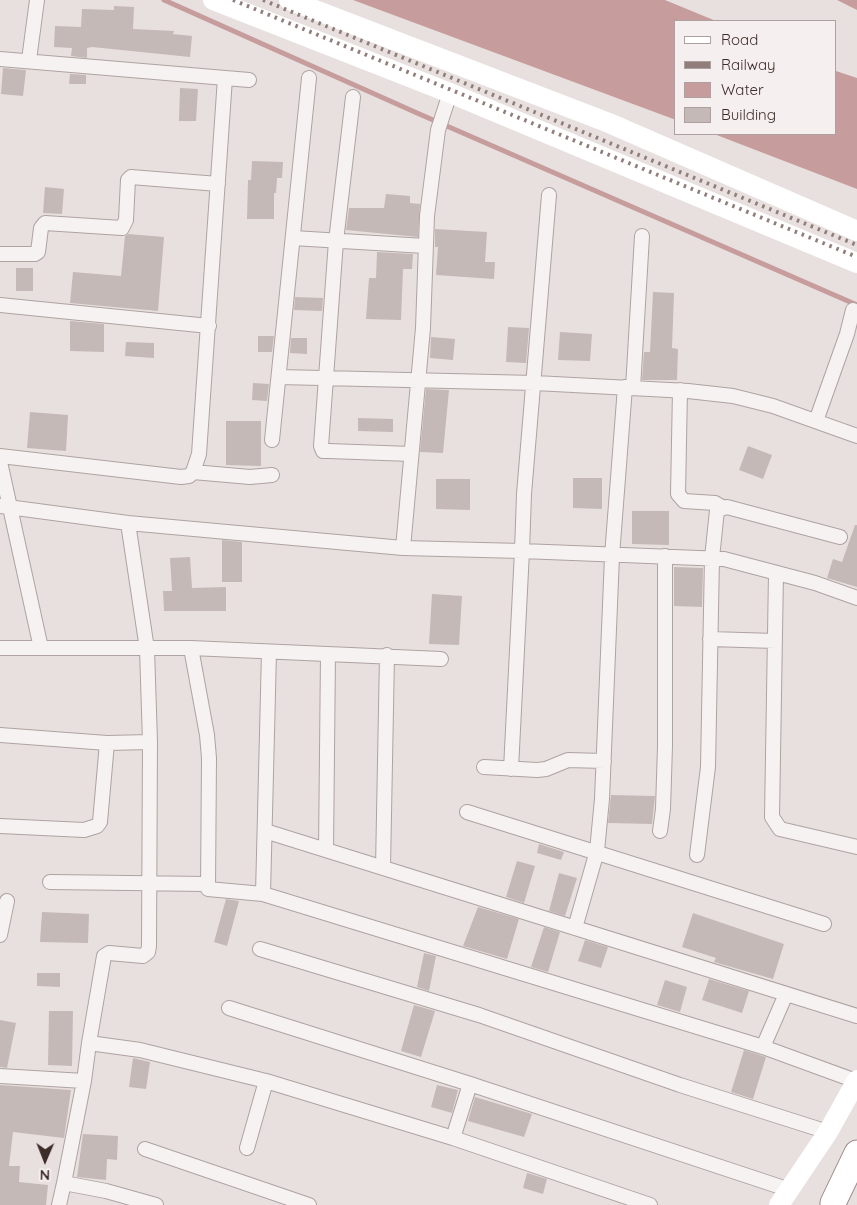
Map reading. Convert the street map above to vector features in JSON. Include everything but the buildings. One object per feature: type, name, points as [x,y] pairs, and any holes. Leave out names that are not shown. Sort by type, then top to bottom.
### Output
[{"type":"highway","points":[[832,1204],[857,1153]]},
{"type":"main road","points":[[213,0],[450,94],[857,262]]},
{"type":"main road","points":[[289,0],[608,123],[857,231]]},
{"type":"main road","points":[[785,1198],[828,1132],[857,1080]]},
{"type":"main road","points":[[832,1204],[857,1172]]},
{"type":"street","points":[[29,60],[37,0]]},
{"type":"street","points":[[0,59],[249,80]]},
{"type":"street","points":[[0,456],[181,477],[189,476],[193,472],[199,454],[225,78]]},
{"type":"street","points":[[272,440],[308,78]]},
{"type":"street","points":[[402,548],[423,328],[425,246],[438,130],[450,94]]},
{"type":"street","points":[[353,97],[336,241],[320,440],[323,451],[411,454]]},
{"type":"street","points":[[0,254],[35,254],[38,252],[41,228],[45,223],[122,228],[126,220],[128,180],[131,177],[218,184]]},
{"type":"street","points":[[511,768],[524,494],[535,383],[549,194]]},
{"type":"street","points":[[575,928],[598,851],[604,761],[612,556],[642,236]]},
{"type":"street","points":[[292,238],[425,246]]},
{"type":"street","points":[[0,305],[208,326]]},
{"type":"street","points":[[816,421],[847,334],[852,310]]},
{"type":"street","points":[[279,377],[535,383],[680,390],[733,396],[773,406],[857,436]]},
{"type":"street","points":[[680,390],[678,494],[684,501],[715,503],[722,507],[840,537]]},
{"type":"street","points":[[0,462],[6,506],[42,648]]},
{"type":"street","points":[[193,472],[250,477],[272,475]]},
{"type":"street","points":[[6,506],[128,523],[402,548],[712,558],[776,573],[857,598]]},
{"type":"street","points":[[698,855],[708,767],[712,558],[715,514],[722,507]]},
{"type":"street","points":[[59,1205],[84,1081],[88,1043],[104,956],[109,953],[143,956],[148,952],[150,742],[146,649],[128,523]]},
{"type":"street","points":[[660,831],[664,809],[666,556]]},
{"type":"street","points":[[776,573],[772,817],[780,829],[857,846]]},
{"type":"street","points":[[710,639],[774,641]]},
{"type":"street","points":[[0,648],[191,648],[387,655],[441,659]]},
{"type":"street","points":[[191,648],[207,735],[209,758],[206,884],[208,889],[263,894],[763,1047],[857,1080]]},
{"type":"street","points":[[263,894],[269,652]]},
{"type":"street","points":[[326,850],[328,654]]},
{"type":"street","points":[[383,868],[387,655]]},
{"type":"street","points":[[0,734],[106,743],[150,742]]},
{"type":"street","points":[[0,826],[84,830],[97,826],[100,822],[106,743]]},
{"type":"street","points":[[484,767],[536,770],[546,769],[568,760],[604,761]]},
{"type":"street","points":[[468,812],[598,851],[824,924]]},
{"type":"street","points":[[265,831],[857,1016]]},
{"type":"street","points":[[50,882],[206,884]]},
{"type":"street","points":[[0,935],[7,901]]},
{"type":"street","points":[[260,949],[479,1015],[828,1132]]},
{"type":"street","points":[[763,1047],[786,994]]},
{"type":"street","points":[[230,1008],[470,1084],[785,1198]]},
{"type":"street","points":[[88,1043],[140,1050],[266,1081],[453,1138],[650,1205]]},
{"type":"street","points":[[0,1076],[84,1081]]},
{"type":"street","points":[[247,1148],[266,1081]]},
{"type":"street","points":[[453,1138],[470,1084]]},
{"type":"street","points":[[144,1149],[309,1205]]},
{"type":"street","points":[[64,1183],[106,1191],[156,1205]]},
{"type":"water","points":[[353,0],[665,0],[714,20],[674,20],[674,119]]},
{"type":"water","points":[[837,0],[857,0],[857,10]]},
{"type":"water","points":[[837,71],[857,78],[857,189],[717,135],[837,135]]},
{"type":"waterway","points":[[164,0],[417,113],[857,305]]},
{"type":"railway","points":[[233,0],[857,257]]},
{"type":"railway","points":[[263,0],[857,245]]}]
